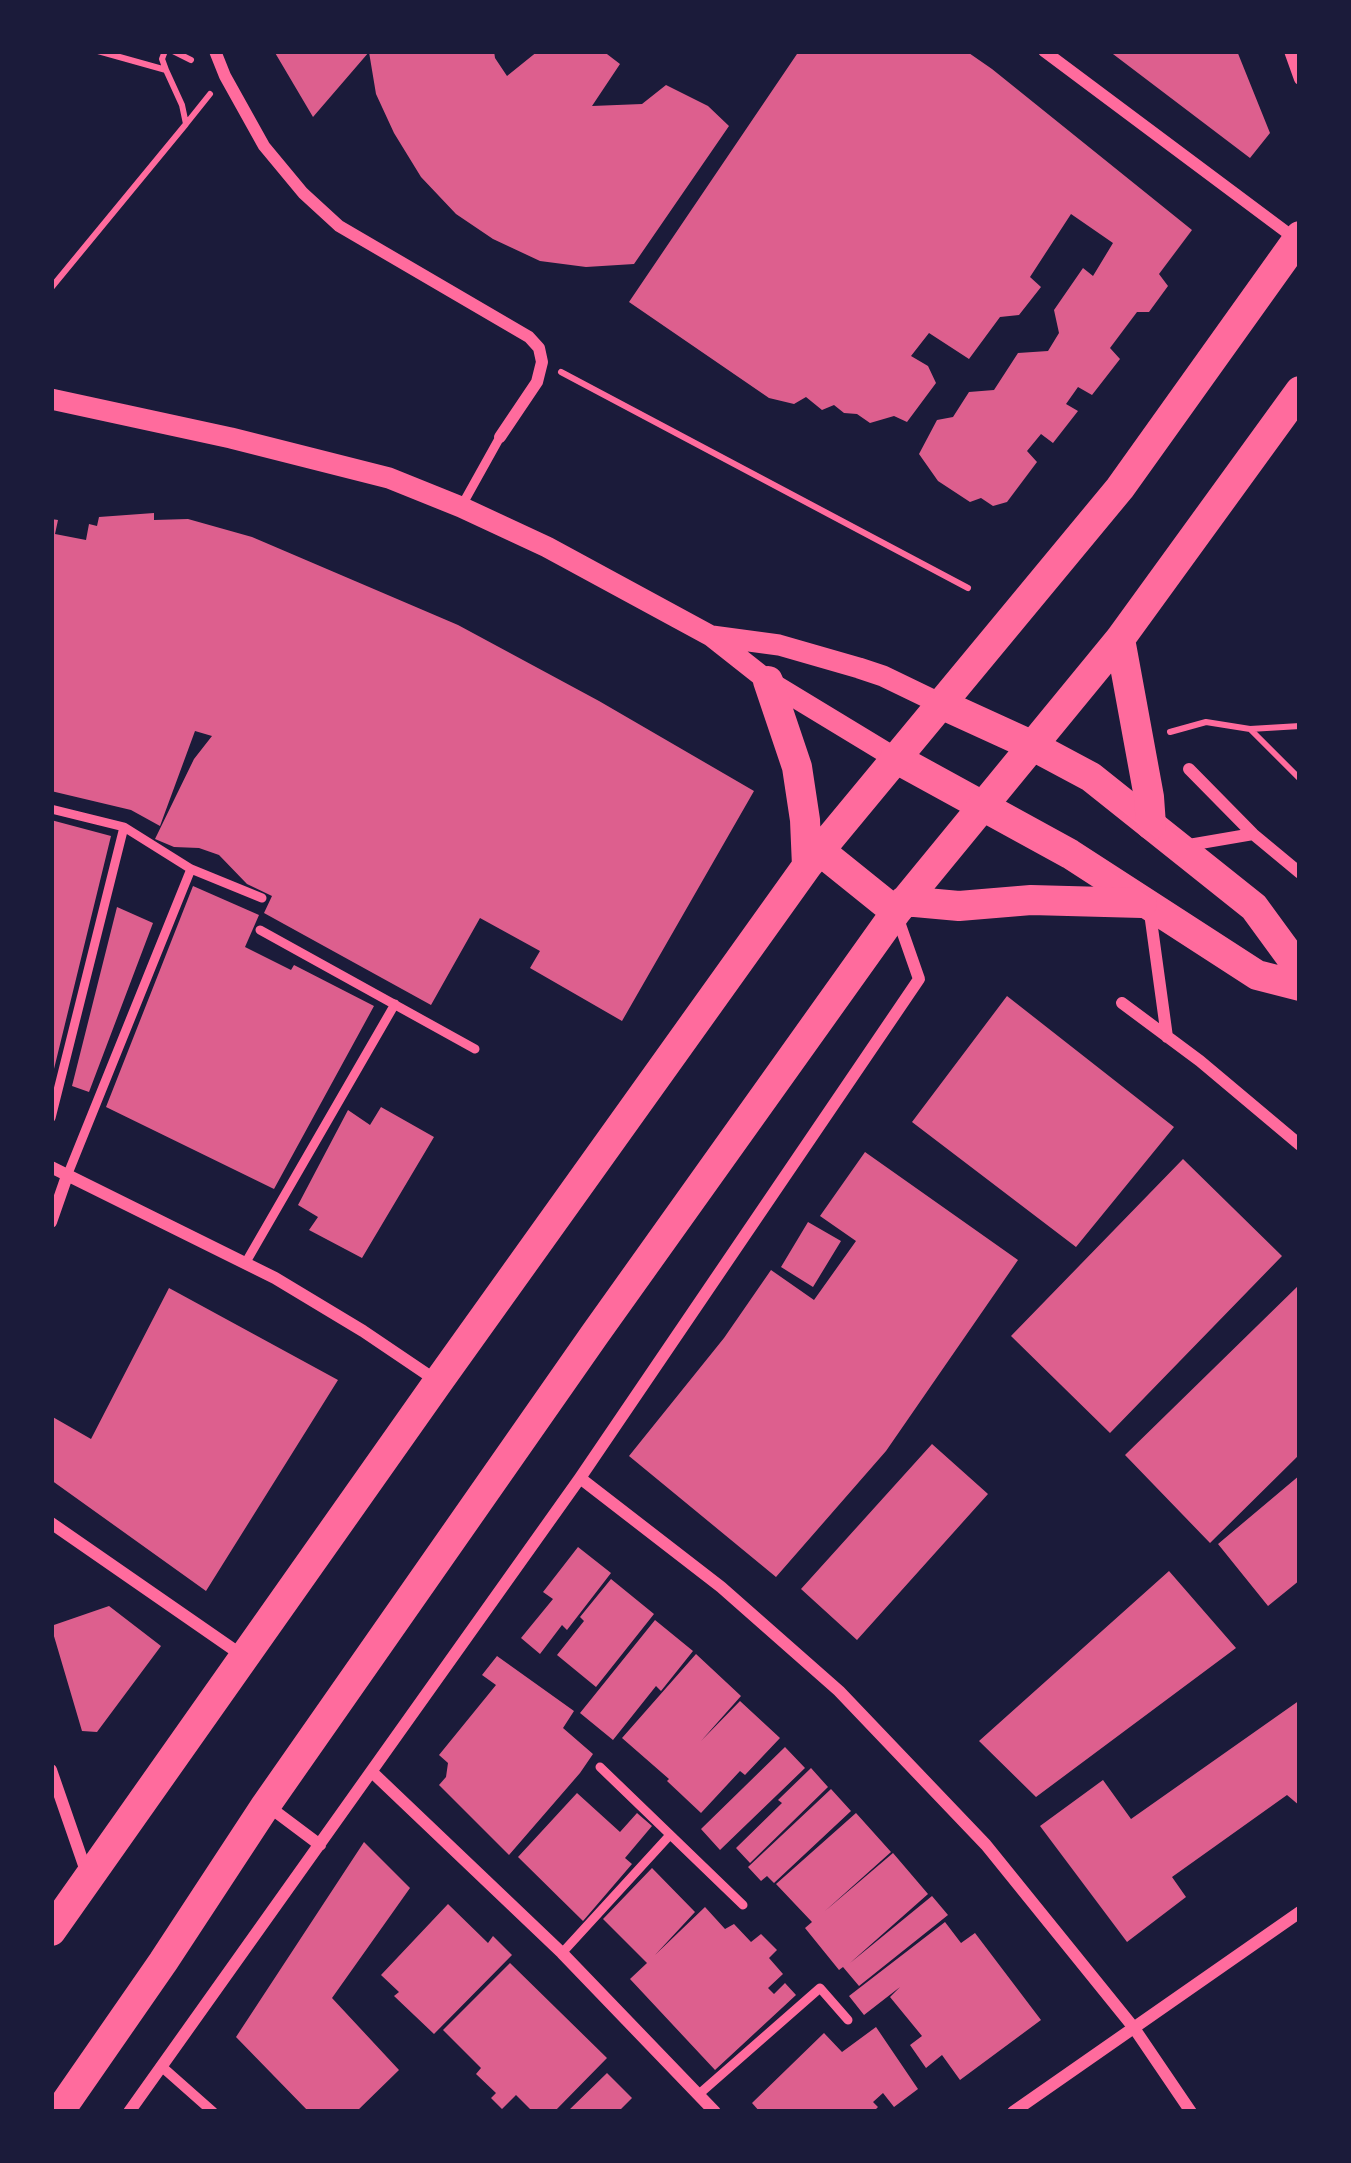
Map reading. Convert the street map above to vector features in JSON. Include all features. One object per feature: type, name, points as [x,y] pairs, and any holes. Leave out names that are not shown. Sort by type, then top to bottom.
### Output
[{"type":"main road","points":[[51,1931],[813,858],[1120,488],[1299,238]]},
{"type":"main road","points":[[59,2112],[266,1805],[900,907],[1120,639],[1300,391]]},
{"type":"main road","points":[[1120,639],[1151,825]]},
{"type":"main road","points":[[768,681],[797,767],[813,858],[900,907],[1031,900],[1146,905]]},
{"type":"main road","points":[[940,704],[1091,778],[1254,908],[1300,970]]},
{"type":"main road","points":[[895,758],[1070,854],[1257,975],[1300,986]]},
{"type":"street","points":[[215,51],[264,146],[303,194],[339,226],[530,337],[539,348],[542,362],[530,397],[500,437]]},
{"type":"street","points":[[1044,51],[1299,238]]},
{"type":"street","points":[[1290,51],[1300,80]]},
{"type":"street","points":[[51,399],[389,478],[461,507],[547,547],[711,636],[768,681],[895,758]]},
{"type":"street","points":[[711,636],[779,645],[859,668],[940,704]]},
{"type":"street","points":[[1189,769],[1253,834],[1300,873]]},
{"type":"street","points":[[1178,847],[1253,834]]},
{"type":"street","points":[[1146,905],[1167,1036]]},
{"type":"street","points":[[129,2112],[580,1478],[919,980],[900,907]]},
{"type":"street","points":[[1122,1003],[1300,1145]]},
{"type":"street","points":[[51,1167],[246,1262],[438,1382]]},
{"type":"street","points":[[51,1222],[67,1176]]},
{"type":"street","points":[[580,1478],[721,1587],[839,1691],[986,1845],[1134,2028],[1191,2112]]},
{"type":"street","points":[[51,1523],[244,1657]]},
{"type":"street","points":[[51,1770],[88,1879]]},
{"type":"street","points":[[372,1772],[562,1953],[715,2112]]},
{"type":"street","points":[[266,1805],[320,1845]]},
{"type":"street","points":[[1013,2112],[1300,1912]]},
{"type":"street","points":[[161,2066],[213,2112]]},
{"type":"lane","points":[[461,507],[500,437]]},
{"type":"lane","points":[[51,809],[124,827],[190,869],[262,898]]},
{"type":"lane","points":[[51,1118],[124,827]]},
{"type":"lane","points":[[67,1176],[190,869]]},
{"type":"lane","points":[[260,930],[475,1049]]},
{"type":"lane","points":[[246,1262],[395,1004]]},
{"type":"lane","points":[[600,1767],[743,1905]]},
{"type":"lane","points":[[562,1953],[670,1835]]},
{"type":"lane","points":[[698,2095],[820,1988],[848,2020]]},
{"type":"path","points":[[98,51],[166,70]]},
{"type":"path","points":[[165,51],[162,59],[186,124]]},
{"type":"path","points":[[51,288],[225,76]]},
{"type":"path","points":[[542,362],[968,588]]},
{"type":"path","points":[[1166,733],[1206,722],[1250,729],[1300,727]]},
{"type":"path","points":[[1250,729],[1300,779]]},
{"type":"building","points":[[274,51],[494,51],[507,76],[538,51],[603,51],[620,64],[592,106],[642,104],[666,85],[708,106],[729,126],[634,264],[586,267],[540,261],[493,239],[456,214],[421,177],[376,94],[369,52],[313,117]]},
{"type":"building","points":[[799,51],[966,51],[1192,230],[1159,274],[1168,286],[1149,312],[1137,312],[1110,348],[1120,359],[1092,395],[1078,387],[1066,404],[1078,411],[1053,443],[1041,434],[1027,451],[1037,462],[1007,502],[993,506],[981,498],[970,502],[938,481],[919,454],[937,420],[953,417],[969,392],[994,390],[1018,353],[1048,351],[1059,333],[1054,310],[1083,268],[1093,276],[1113,243],[1071,214],[1030,277],[1041,287],[1019,315],[1000,317],[969,359],[929,333],[911,356],[928,366],[936,383],[907,422],[894,416],[870,423],[834,405],[822,410],[806,397],[794,404],[769,398],[629,302]]},
{"type":"building","points":[[1109,51],[1237,51],[1270,133],[1250,158]]},
{"type":"building","points":[[154,513],[154,520],[188,519],[252,537],[458,625],[754,791],[622,1021],[530,968],[540,951],[480,918],[431,1005],[264,913],[272,896],[247,884],[219,855],[155,839],[194,759],[212,736],[195,731],[160,826],[131,810],[51,791],[51,519],[58,520],[55,534],[86,540],[89,524],[97,526],[99,517]]},
{"type":"building","points":[[51,820],[111,836],[53,1073],[51,1073]]},
{"type":"building","points":[[193,886],[259,915],[245,947],[291,970],[294,965],[374,1006],[274,1189],[106,1107]]},
{"type":"building","points":[[117,907],[153,923],[89,1092],[72,1086]]},
{"type":"building","points":[[1007,996],[1174,1127],[1076,1247],[912,1122]]},
{"type":"building","points":[[381,1107],[434,1137],[362,1258],[309,1230],[318,1217],[298,1205],[348,1110],[370,1125]]},
{"type":"building","points":[[865,1152],[1018,1260],[886,1451],[776,1577],[629,1456],[724,1338],[771,1270],[814,1300],[856,1241],[820,1216]]},
{"type":"building","points":[[1183,1159],[1282,1256],[1110,1433],[1011,1336]]},
{"type":"building","points":[[808,1222],[841,1241],[813,1287],[781,1267]]},
{"type":"building","points":[[1300,1284],[1300,1454],[1210,1543],[1125,1455]]},
{"type":"building","points":[[169,1288],[338,1380],[206,1591],[51,1480],[51,1416],[91,1439]]},
{"type":"building","points":[[932,1444],[988,1494],[857,1640],[801,1589]]},
{"type":"building","points":[[1300,1475],[1300,1580],[1268,1606],[1218,1544]]},
{"type":"building","points":[[578,1547],[611,1573],[567,1630],[562,1625],[540,1654],[521,1638],[553,1599],[543,1592]]},
{"type":"building","points":[[1169,1571],[1236,1648],[1036,1797],[979,1741]]},
{"type":"building","points":[[611,1579],[654,1614],[596,1687],[557,1655]]},
{"type":"building","points":[[109,1606],[161,1646],[97,1732],[82,1731],[51,1626]]},
{"type":"building","points":[[655,1620],[693,1651],[661,1691],[656,1686],[613,1740],[580,1713]]},
{"type":"building","points":[[696,1654],[741,1696],[701,1741],[740,1701],[780,1738],[745,1775],[740,1771],[701,1813],[622,1738]]},
{"type":"building","points":[[497,1656],[574,1711],[563,1728],[593,1754],[509,1855],[439,1785],[448,1763],[439,1755],[496,1685],[482,1675]]},
{"type":"building","points":[[1300,1700],[1300,1806],[1287,1795],[1172,1877],[1186,1897],[1127,1942],[1040,1826],[1103,1780],[1131,1819]]},
{"type":"building","points":[[785,1747],[805,1768],[720,1850],[701,1829]]},
{"type":"building","points":[[811,1768],[828,1787],[750,1863],[736,1848]]},
{"type":"building","points":[[831,1789],[851,1811],[774,1883],[767,1876],[761,1881],[748,1867]]},
{"type":"building","points":[[577,1793],[620,1832],[637,1813],[652,1826],[625,1858],[632,1864],[583,1921],[518,1857]]},
{"type":"building","points":[[856,1813],[891,1852],[825,1911],[893,1853],[928,1894],[850,1963],[932,1896],[948,1915],[859,1986],[843,1967],[839,1970],[805,1928],[812,1922],[776,1884]]},
{"type":"building","points":[[364,1842],[410,1888],[332,1998],[399,2070],[356,2112],[309,2112],[236,2037]]},
{"type":"building","points":[[652,1868],[695,1912],[655,1955],[705,1907],[725,1929],[734,1924],[751,1942],[761,1934],[777,1950],[769,1958],[783,1974],[768,1988],[774,1994],[785,1983],[796,1995],[715,2070],[630,1979],[647,1963],[603,1919]]},
{"type":"building","points":[[448,1904],[488,1943],[493,1936],[512,1955],[434,2034],[394,1996],[399,1992],[381,1975]]},
{"type":"building","points":[[945,1922],[961,1943],[975,1933],[1041,2020],[960,2080],[942,2055],[926,2068],[910,2045],[922,2036],[890,1997],[900,1987],[864,2015],[849,1996]]},
{"type":"building","points":[[510,1963],[607,2058],[554,2112],[533,2112],[516,2095],[502,2109],[491,2098],[496,2093],[476,2074],[481,2068],[443,2030]]},
{"type":"building","points":[[876,2027],[918,2089],[894,2107],[883,2093],[873,2102],[878,2107],[873,2112],[760,2112],[752,2103],[824,2033],[842,2052]]},
{"type":"building","points":[[607,2073],[632,2098],[618,2112],[567,2112]]}]
